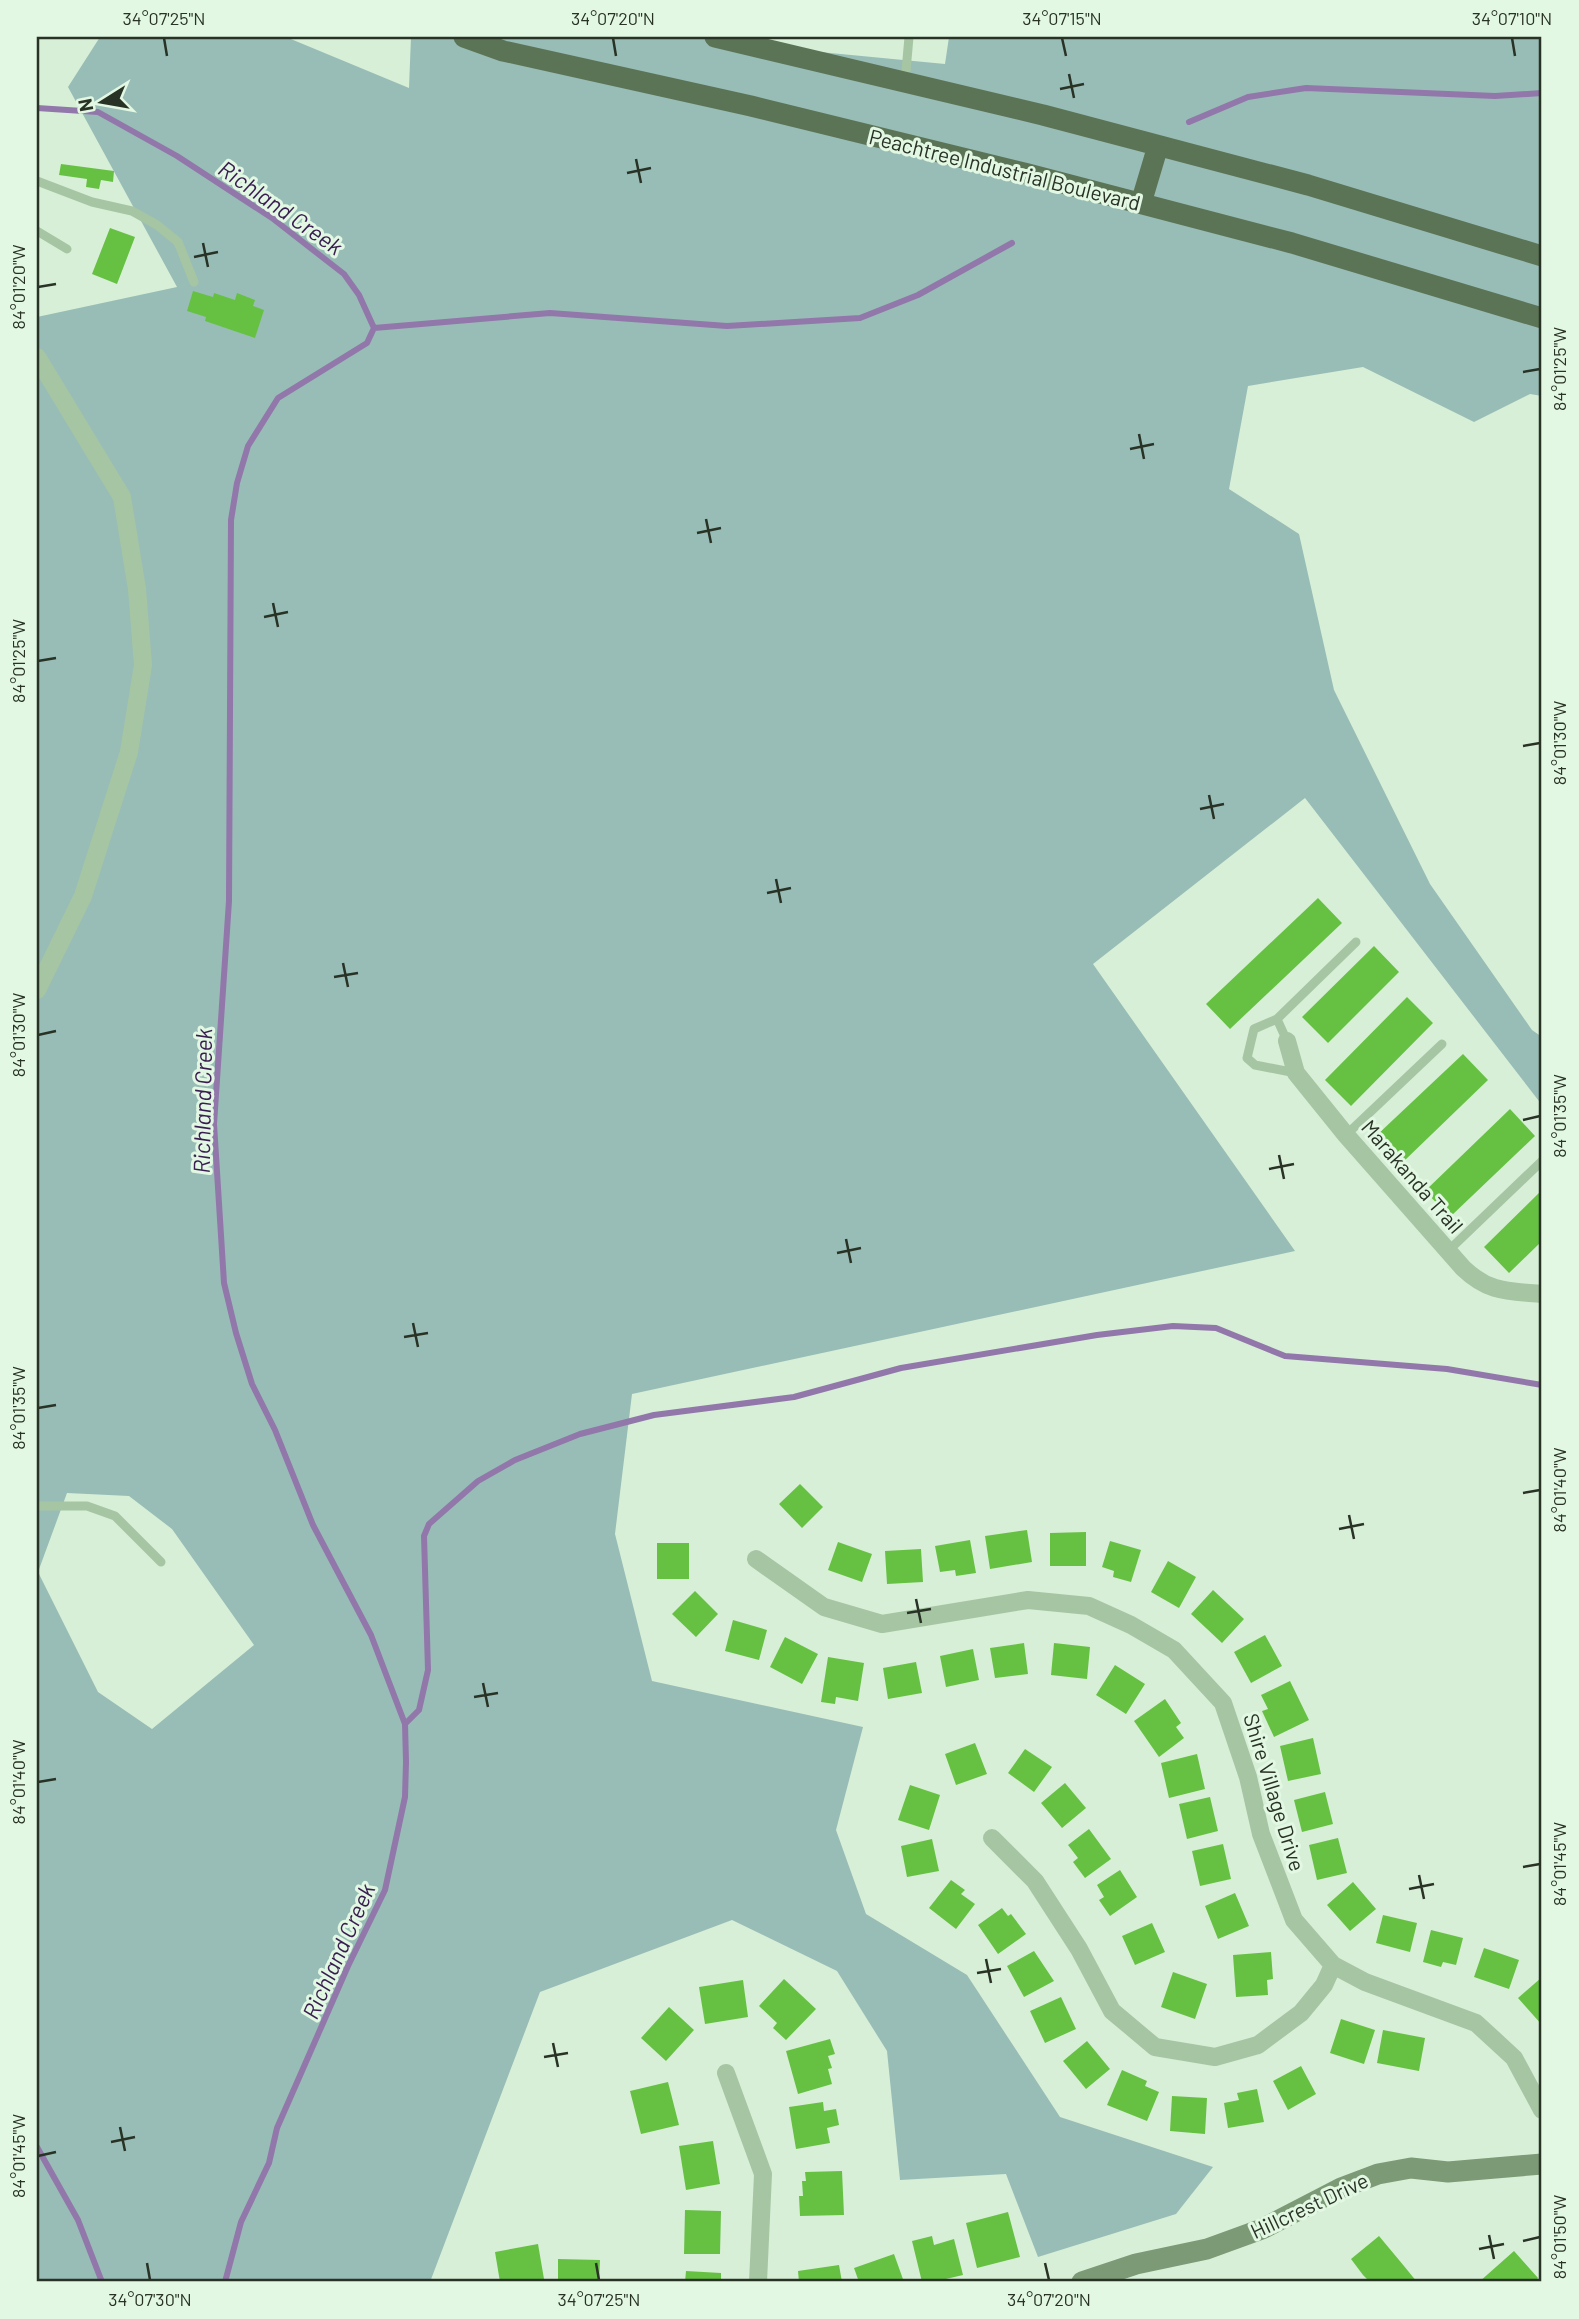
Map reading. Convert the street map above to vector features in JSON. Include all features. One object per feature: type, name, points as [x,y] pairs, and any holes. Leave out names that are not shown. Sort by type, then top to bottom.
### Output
[{"type":"main road","name":"Peachtree Industrial Boulevard","points":[[464,37],[503,51],[751,106],[1141,203],[1292,243],[1542,318]]},
{"type":"main road","points":[[715,37],[905,82],[1308,185],[1542,256]]},
{"type":"main road","points":[[1141,203],[1158,146]]},
{"type":"street","points":[[37,357],[122,497],[138,589],[143,665],[129,752],[83,897],[37,990]]},
{"type":"street","name":"Marakanda Trail","points":[[1287,1041],[1296,1073],[1346,1135],[1478,1283],[1500,1290],[1542,1294]]},
{"type":"street","name":"Shire Village Drive","points":[[756,1559],[824,1607],[882,1624],[1028,1600],[1088,1606],[1131,1625],[1174,1650],[1223,1703],[1248,1777],[1261,1834],[1294,1920],[1333,1965],[1365,1982],[1476,2023],[1514,2058],[1542,2110]]},
{"type":"street","points":[[992,1838],[1035,1881],[1079,1950],[1112,2011],[1155,2046],[1215,2057],[1258,2045],[1301,2013],[1324,1985],[1333,1965]]},
{"type":"street","points":[[726,2073],[763,2174],[758,2282]]},
{"type":"street","name":"Hillcrest Drive","points":[[1082,2282],[1136,2264],[1207,2249],[1262,2229],[1341,2188],[1378,2174],[1411,2168],[1448,2172],[1542,2164]]},
{"type":"lane","points":[[905,82],[909,37]]},
{"type":"lane","points":[[37,181],[92,202],[132,211],[157,225],[178,242],[194,282]]},
{"type":"lane","points":[[37,230],[67,249]]},
{"type":"lane","points":[[1296,1073],[1255,1065],[1247,1058],[1254,1029],[1277,1019],[1356,942]]},
{"type":"lane","points":[[1277,1019],[1287,1041]]},
{"type":"lane","points":[[1346,1135],[1442,1044]]},
{"type":"lane","points":[[1448,1251],[1542,1161]]},
{"type":"lane","points":[[37,1506],[87,1506],[114,1516],[161,1562]]},
{"type":"shaded area","points":[[100,37],[286,37],[409,88],[411,37],[735,37],[799,50],[945,64],[949,37],[1542,37],[1542,396],[1530,394],[1474,422],[1363,367],[1248,386],[1229,489],[1299,534],[1334,690],[1430,884],[1532,1030],[1542,1037],[1542,1105],[1305,798],[1093,964],[1295,1251],[632,1394],[615,1534],[652,1681],[863,1727],[836,1830],[866,1914],[967,1975],[1060,2117],[1213,2167],[1176,2214],[1038,2257],[1006,2174],[900,2180],[887,2051],[837,1971],[732,1920],[540,1992],[430,2282],[37,2282],[37,317],[177,287],[68,87]],"holes":[[[67,1493],[129,1496],[172,1529],[254,1645],[152,1729],[98,1692],[38,1572]]]},
{"type":"building","points":[[61,164],[114,171],[113,182],[101,180],[99,189],[86,187],[87,179],[59,175]]},
{"type":"building","points":[[110,228],[135,237],[117,284],[92,274]]},
{"type":"building","points":[[193,291],[213,297],[214,293],[235,300],[237,293],[255,300],[253,306],[264,310],[255,338],[205,321],[206,317],[187,311]]},
{"type":"building","points":[[1318,898],[1342,923],[1230,1029],[1206,1004]]},
{"type":"building","points":[[1374,946],[1399,972],[1328,1043],[1302,1017]]},
{"type":"building","points":[[1407,997],[1433,1023],[1351,1106],[1325,1080]]},
{"type":"building","points":[[1463,1054],[1488,1080],[1403,1162],[1377,1135]]},
{"type":"building","points":[[1510,1109],[1535,1136],[1450,1217],[1425,1191]]},
{"type":"building","points":[[1542,1190],[1542,1241],[1509,1273],[1484,1247]]},
{"type":"building","points":[[800,1484],[823,1507],[802,1528],[779,1504]]},
{"type":"building","points":[[1027,1530],[1032,1562],[990,1569],[985,1536]]},
{"type":"building","points":[[1086,1532],[1086,1566],[1050,1566],[1050,1533]]},
{"type":"building","points":[[970,1540],[976,1573],[956,1576],[955,1570],[940,1572],[935,1546]]},
{"type":"building","points":[[1110,1541],[1141,1550],[1131,1582],[1113,1577],[1114,1571],[1102,1567]]},
{"type":"building","points":[[838,1542],[872,1554],[862,1582],[828,1570]]},
{"type":"building","points":[[657,1543],[689,1543],[689,1579],[657,1579]]},
{"type":"building","points":[[921,1549],[923,1582],[887,1584],[885,1551]]},
{"type":"building","points":[[1168,1561],[1196,1577],[1179,1608],[1151,1592]]},
{"type":"building","points":[[1213,1590],[1244,1619],[1222,1643],[1191,1614]]},
{"type":"building","points":[[695,1591],[718,1614],[696,1637],[672,1614]]},
{"type":"building","points":[[733,1620],[767,1630],[759,1660],[725,1651]]},
{"type":"building","points":[[1265,1635],[1282,1666],[1251,1683],[1234,1652]]},
{"type":"building","points":[[785,1637],[818,1654],[802,1684],[770,1667]]},
{"type":"building","points":[[1024,1643],[1028,1674],[995,1678],[990,1648]]},
{"type":"building","points":[[1054,1643],[1090,1647],[1087,1679],[1051,1675]]},
{"type":"building","points":[[973,1649],[979,1680],[946,1687],[940,1656]]},
{"type":"building","points":[[828,1657],[864,1663],[858,1701],[836,1697],[835,1704],[821,1702]]},
{"type":"building","points":[[916,1662],[922,1693],[888,1699],[883,1668]]},
{"type":"building","points":[[1115,1665],[1145,1684],[1126,1714],[1096,1695]]},
{"type":"building","points":[[1290,1681],[1309,1720],[1274,1737],[1262,1711],[1268,1709],[1261,1695]]},
{"type":"building","points":[[1165,1699],[1181,1723],[1176,1727],[1184,1738],[1159,1757],[1134,1721]]},
{"type":"building","points":[[1313,1738],[1321,1774],[1288,1781],[1280,1746]]},
{"type":"building","points":[[975,1743],[987,1774],[956,1785],[945,1754]]},
{"type":"building","points":[[1025,1749],[1052,1767],[1034,1792],[1008,1773]]},
{"type":"building","points":[[1197,1754],[1205,1789],[1169,1798],[1161,1763]]},
{"type":"building","points":[[1065,1783],[1086,1808],[1062,1828],[1041,1803]]},
{"type":"building","points":[[910,1785],[940,1795],[929,1830],[898,1820]]},
{"type":"building","points":[[1325,1792],[1333,1824],[1302,1832],[1294,1800]]},
{"type":"building","points":[[1210,1797],[1218,1831],[1187,1839],[1179,1804]]},
{"type":"building","points":[[1089,1829],[1111,1859],[1085,1878],[1073,1862],[1078,1858],[1068,1845]]},
{"type":"building","points":[[1338,1838],[1347,1873],[1317,1880],[1309,1845]]},
{"type":"building","points":[[932,1839],[939,1871],[907,1877],[901,1846]]},
{"type":"building","points":[[1223,1844],[1231,1879],[1200,1886],[1192,1851]]},
{"type":"building","points":[[1120,1870],[1137,1897],[1110,1916],[1099,1900],[1104,1897],[1097,1885]]},
{"type":"building","points":[[951,1880],[965,1890],[961,1894],[975,1904],[956,1929],[929,1908]]},
{"type":"building","points":[[1353,1882],[1376,1909],[1350,1931],[1327,1905]]},
{"type":"building","points":[[1235,1893],[1249,1926],[1218,1939],[1205,1906]]},
{"type":"building","points":[[1002,1908],[1008,1916],[1011,1914],[1026,1934],[998,1954],[978,1925]]},
{"type":"building","points":[[1383,1915],[1417,1923],[1410,1952],[1376,1943]]},
{"type":"building","points":[[1152,1923],[1165,1952],[1135,1965],[1122,1936]]},
{"type":"building","points":[[1431,1930],[1463,1938],[1456,1965],[1443,1962],[1441,1967],[1423,1962]]},
{"type":"building","points":[[1484,1948],[1519,1960],[1509,1989],[1474,1977]]},
{"type":"building","points":[[1034,1951],[1054,1981],[1024,1997],[1007,1966]]},
{"type":"building","points":[[1271,1952],[1273,1979],[1267,1980],[1268,1995],[1236,1997],[1233,1955]]},
{"type":"building","points":[[1173,1972],[1207,1984],[1195,2019],[1161,2007]]},
{"type":"building","points":[[1541,1978],[1542,1980],[1542,2025],[1518,1998]]},
{"type":"building","points":[[784,1979],[816,2009],[786,2040],[773,2028],[777,2023],[759,2006]]},
{"type":"building","points":[[743,1980],[748,2017],[705,2024],[699,1987]]},
{"type":"building","points":[[1061,1997],[1076,2029],[1045,2043],[1030,2011]]},
{"type":"building","points":[[669,2007],[694,2030],[666,2061],[641,2038]]},
{"type":"building","points":[[1341,2019],[1375,2030],[1364,2064],[1330,2053]]},
{"type":"building","points":[[1383,2030],[1425,2038],[1419,2071],[1377,2063]]},
{"type":"building","points":[[830,2039],[835,2054],[828,2056],[832,2068],[828,2069],[832,2084],[798,2094],[786,2051]]},
{"type":"building","points":[[1087,2041],[1110,2069],[1086,2089],[1063,2061]]},
{"type":"building","points":[[1301,2066],[1316,2094],[1288,2110],[1273,2081]]},
{"type":"building","points":[[1122,2070],[1147,2081],[1145,2086],[1159,2092],[1147,2121],[1107,2105]]},
{"type":"building","points":[[668,2082],[679,2125],[641,2134],[630,2091]]},
{"type":"building","points":[[1257,2089],[1264,2122],[1228,2128],[1224,2103],[1239,2100],[1237,2093]]},
{"type":"building","points":[[1172,2096],[1207,2098],[1205,2134],[1170,2131]]},
{"type":"building","points":[[823,2102],[824,2111],[836,2109],[839,2125],[827,2128],[830,2143],[796,2149],[789,2107]]},
{"type":"building","points":[[713,2141],[720,2184],[686,2190],[679,2146]]},
{"type":"building","points":[[842,2171],[844,2215],[800,2216],[799,2196],[803,2196],[802,2181],[806,2181],[805,2172]]},
{"type":"building","points":[[685,2210],[721,2211],[720,2254],[684,2254]]},
{"type":"building","points":[[1008,2212],[1020,2257],[977,2268],[966,2223]]},
{"type":"building","points":[[932,2236],[934,2245],[954,2239],[963,2275],[922,2282],[912,2241]]},
{"type":"building","points":[[1379,2236],[1417,2282],[1370,2282],[1363,2275],[1351,2259]]},
{"type":"building","points":[[538,2244],[544,2279],[500,2282],[495,2252]]},
{"type":"building","points":[[1514,2251],[1538,2278],[1534,2282],[1479,2282]]},
{"type":"building","points":[[894,2254],[904,2282],[859,2282],[854,2268]]},
{"type":"building","points":[[558,2259],[600,2260],[599,2282],[558,2282]]},
{"type":"building","points":[[839,2265],[842,2282],[799,2282],[798,2271]]},
{"type":"building","points":[[686,2271],[721,2273],[721,2282],[685,2282]]},
{"type":"waterway","points":[[1189,122],[1248,97],[1306,88],[1495,96],[1542,93]]},
{"type":"waterway","name":"Richland Creek","points":[[37,108],[98,112],[177,156],[272,218],[344,274],[359,295],[374,328],[367,343],[278,398],[248,446],[237,483],[231,520],[229,901],[214,1124],[224,1283],[236,1333],[252,1384],[275,1430],[313,1525],[371,1635],[405,1724],[405,1797],[385,1890],[348,1966],[277,2128],[269,2163],[241,2222],[225,2282]]},
{"type":"waterway","points":[[374,328],[550,313],[727,326],[860,318],[918,295],[1012,243]]},
{"type":"waterway","points":[[405,1724],[419,1710],[428,1670],[424,1536],[429,1524],[478,1481],[515,1460],[580,1434],[654,1415],[794,1397],[901,1368],[1097,1335],[1173,1326],[1216,1328],[1285,1356],[1447,1369],[1542,1385]]},
{"type":"waterway","points":[[37,2147],[78,2220],[102,2282]]}]
